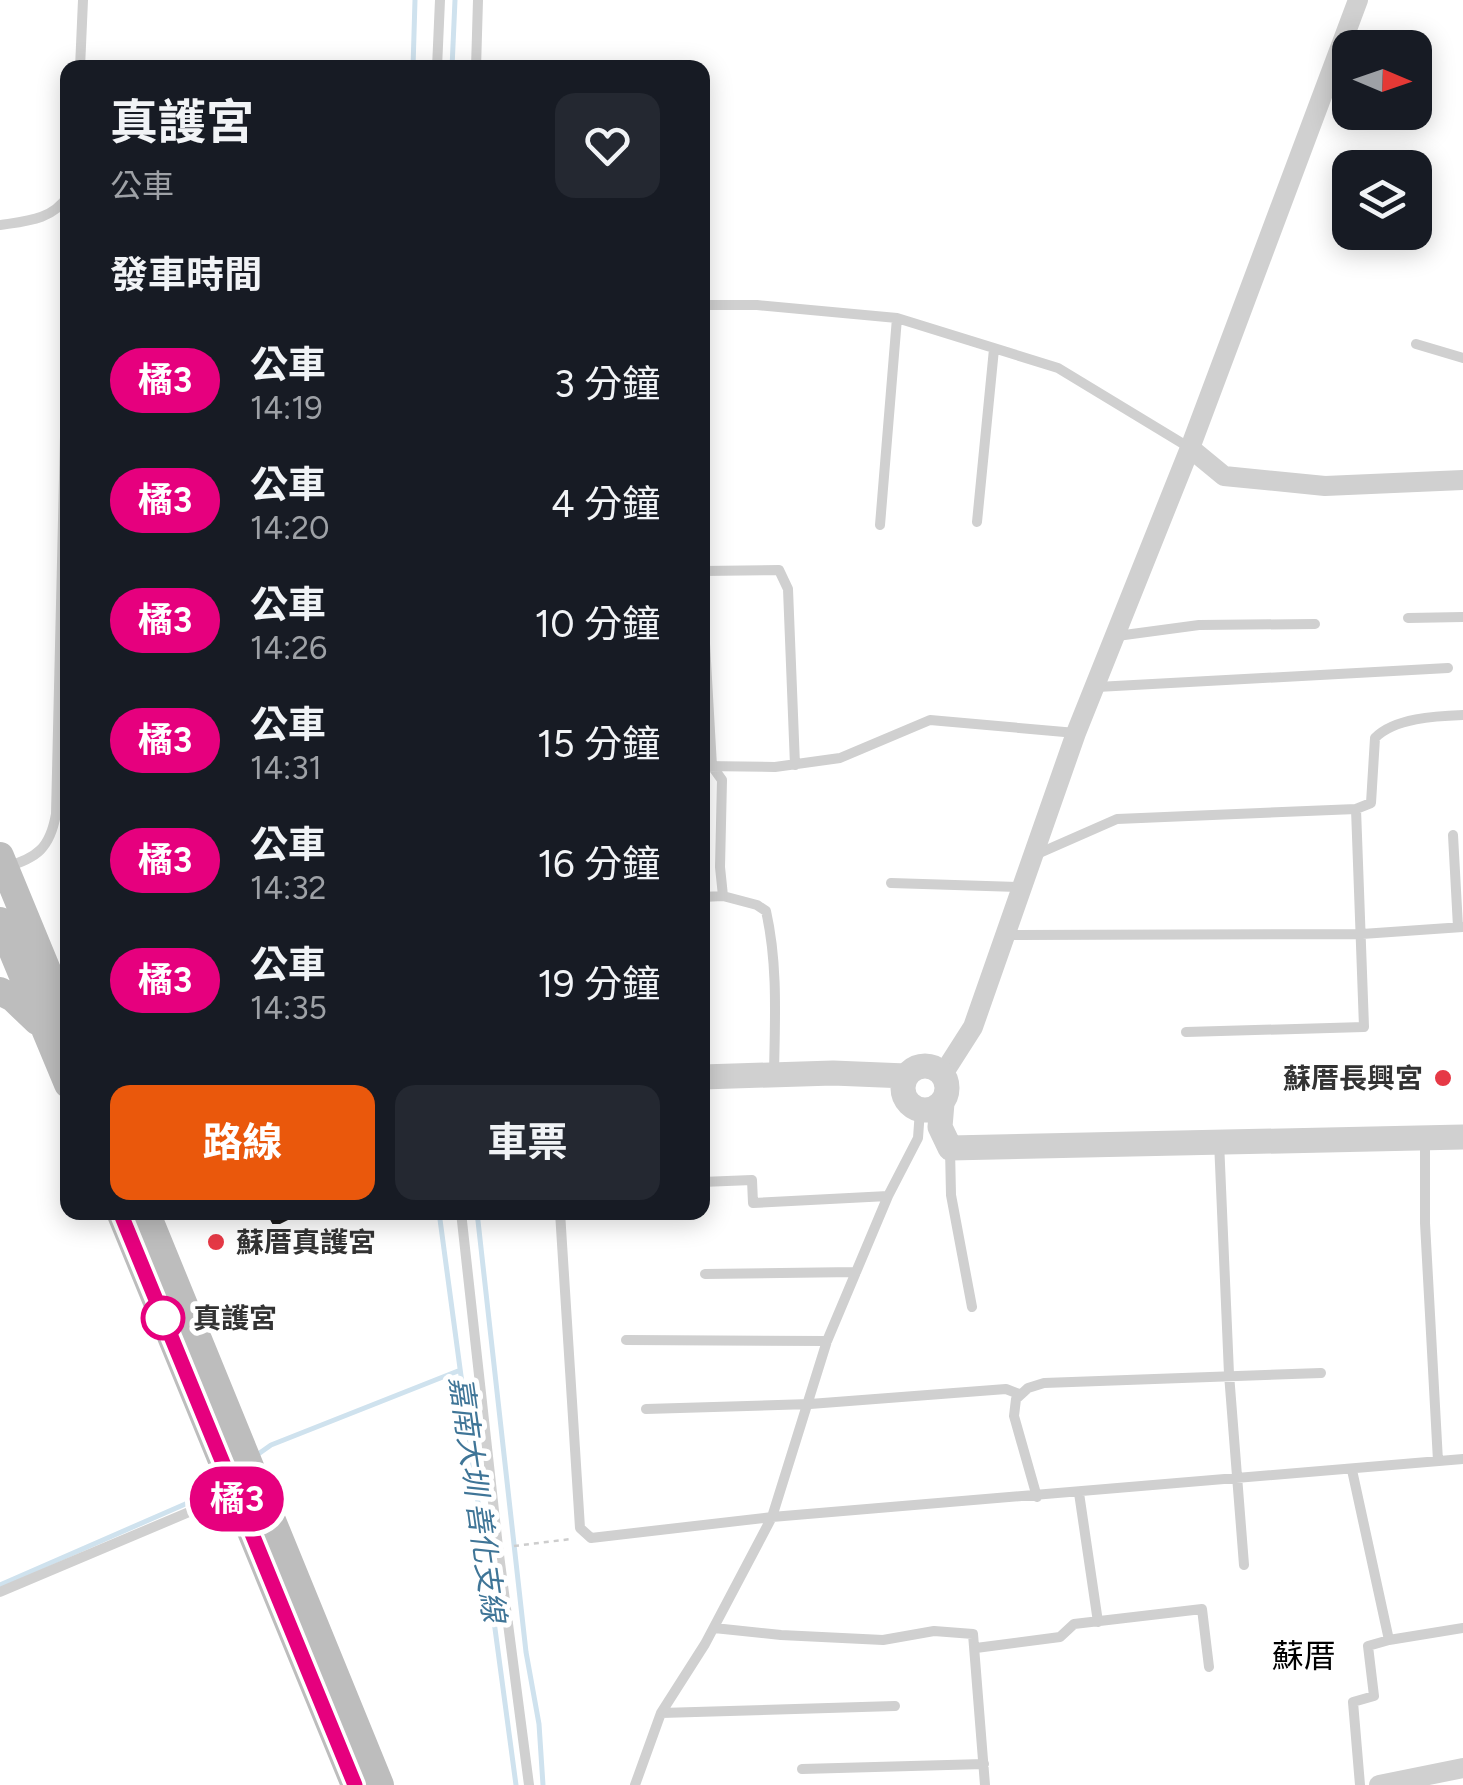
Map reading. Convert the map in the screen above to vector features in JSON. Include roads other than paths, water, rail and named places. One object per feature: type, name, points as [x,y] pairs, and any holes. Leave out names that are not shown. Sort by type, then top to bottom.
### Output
[{"type":"main road","points":[[4,876],[8,929],[57,1026]]},
{"type":"main road","points":[[0,991],[57,1026]]},
{"type":"main road","points":[[124,1220],[380,1785]]},
{"type":"main road","points":[[149,1220],[355,1785]]},
{"type":"street","points":[[944,1074],[973,1027],[1076,734],[1190,448],[1358,0]]},
{"type":"street","points":[[1190,448],[1224,476],[1325,486],[1463,480]]},
{"type":"street","points":[[931,1106],[948,1089],[944,1074],[924,1065],[910,1070],[904,1096],[931,1106],[950,1148],[1463,1137]]},
{"type":"street","points":[[710,1077],[906,1076]]},
{"type":"street","points":[[1379,1785],[1463,1768]]},
{"type":"lane","points":[[80,60],[83,0]]},
{"type":"lane","points":[[437,60],[440,0]]},
{"type":"lane","points":[[476,60],[478,0]]},
{"type":"lane","points":[[0,226],[39,220],[60,207]]},
{"type":"lane","points":[[710,305],[756,305],[898,318],[1058,368],[1190,448]]},
{"type":"lane","points":[[880,526],[898,318]]},
{"type":"lane","points":[[1416,344],[1463,358]]},
{"type":"lane","points":[[977,522],[994,349]]},
{"type":"lane","points":[[710,571],[779,570],[788,590],[795,766]]},
{"type":"lane","points":[[1408,618],[1463,617]]},
{"type":"lane","points":[[1116,636],[1199,625],[1315,624]]},
{"type":"lane","points":[[4,876],[32,860],[53,833],[60,646]]},
{"type":"lane","points":[[1097,687],[1448,668]]},
{"type":"lane","points":[[1031,857],[1117,819],[1356,809],[1372,803],[1375,738],[1384,729],[1440,716],[1463,715]]},
{"type":"lane","points":[[710,766],[795,766],[840,758],[930,720],[1076,734]]},
{"type":"lane","points":[[710,769],[722,780],[723,896]]},
{"type":"lane","points":[[1186,1032],[1364,1027],[1356,809]]},
{"type":"lane","points":[[1007,935],[1362,934],[1461,927],[1453,835]]},
{"type":"lane","points":[[891,883],[1022,887]]},
{"type":"lane","points":[[710,897],[723,896],[766,911],[775,1002],[774,1074]]},
{"type":"lane","points":[[635,1785],[662,1714],[714,1628],[772,1517],[828,1340],[888,1196],[931,1106]]},
{"type":"lane","points":[[1425,1137],[1425,1224],[1438,1460]]},
{"type":"lane","points":[[1219,1140],[1228,1374],[1244,1565]]},
{"type":"lane","points":[[950,1148],[951,1196],[972,1307]]},
{"type":"lane","points":[[710,1182],[752,1180],[753,1203],[888,1196]]},
{"type":"lane","points":[[462,1220],[529,1785]]},
{"type":"lane","points":[[561,1220],[580,1528],[590,1538],[772,1517],[1463,1459]]},
{"type":"lane","points":[[706,1274],[856,1272]]},
{"type":"lane","points":[[626,1340],[828,1340]]},
{"type":"lane","points":[[646,1409],[810,1404],[1006,1389],[1019,1394],[1044,1384],[1321,1373]]},
{"type":"lane","points":[[1019,1394],[1014,1416],[1037,1496]]},
{"type":"lane","points":[[1352,1470],[1389,1640]]},
{"type":"lane","points":[[0,1592],[245,1487]]},
{"type":"lane","points":[[1079,1493],[1098,1622]]},
{"type":"lane","points":[[976,1648],[1060,1636],[1074,1624],[1202,1609],[1209,1666]]},
{"type":"lane","points":[[714,1628],[884,1640],[934,1631],[973,1634],[985,1785]]},
{"type":"lane","points":[[1360,1785],[1353,1702],[1374,1696],[1368,1646],[1463,1628]]},
{"type":"lane","points":[[662,1714],[896,1706]]},
{"type":"lane","points":[[802,1769],[984,1764]]},
{"type":"waterway","name":"嘉南大圳 善化支線","points":[[413,60],[415,0]]},
{"type":"waterway","points":[[452,60],[455,0]]},
{"type":"waterway","name":"嘉南大圳 善化支線","points":[[440,1220],[516,1785]]},
{"type":"waterway","points":[[478,1220],[526,1652],[539,1724],[543,1785]]},
{"type":"waterway","points":[[254,1457],[271,1445],[458,1371]]},
{"type":"waterway","points":[[0,1585],[206,1495],[222,1483]]},
{"type":"place","name":"蘇厝長興宮","points":[[1443,1078]]},
{"type":"place","name":"蘇厝真護宮","points":[[216,1242]]},
{"type":"place","name":"真護宮","points":[[163,1318]]},
{"type":"district","name":"蘇厝","points":[[1304,1656]]}]
